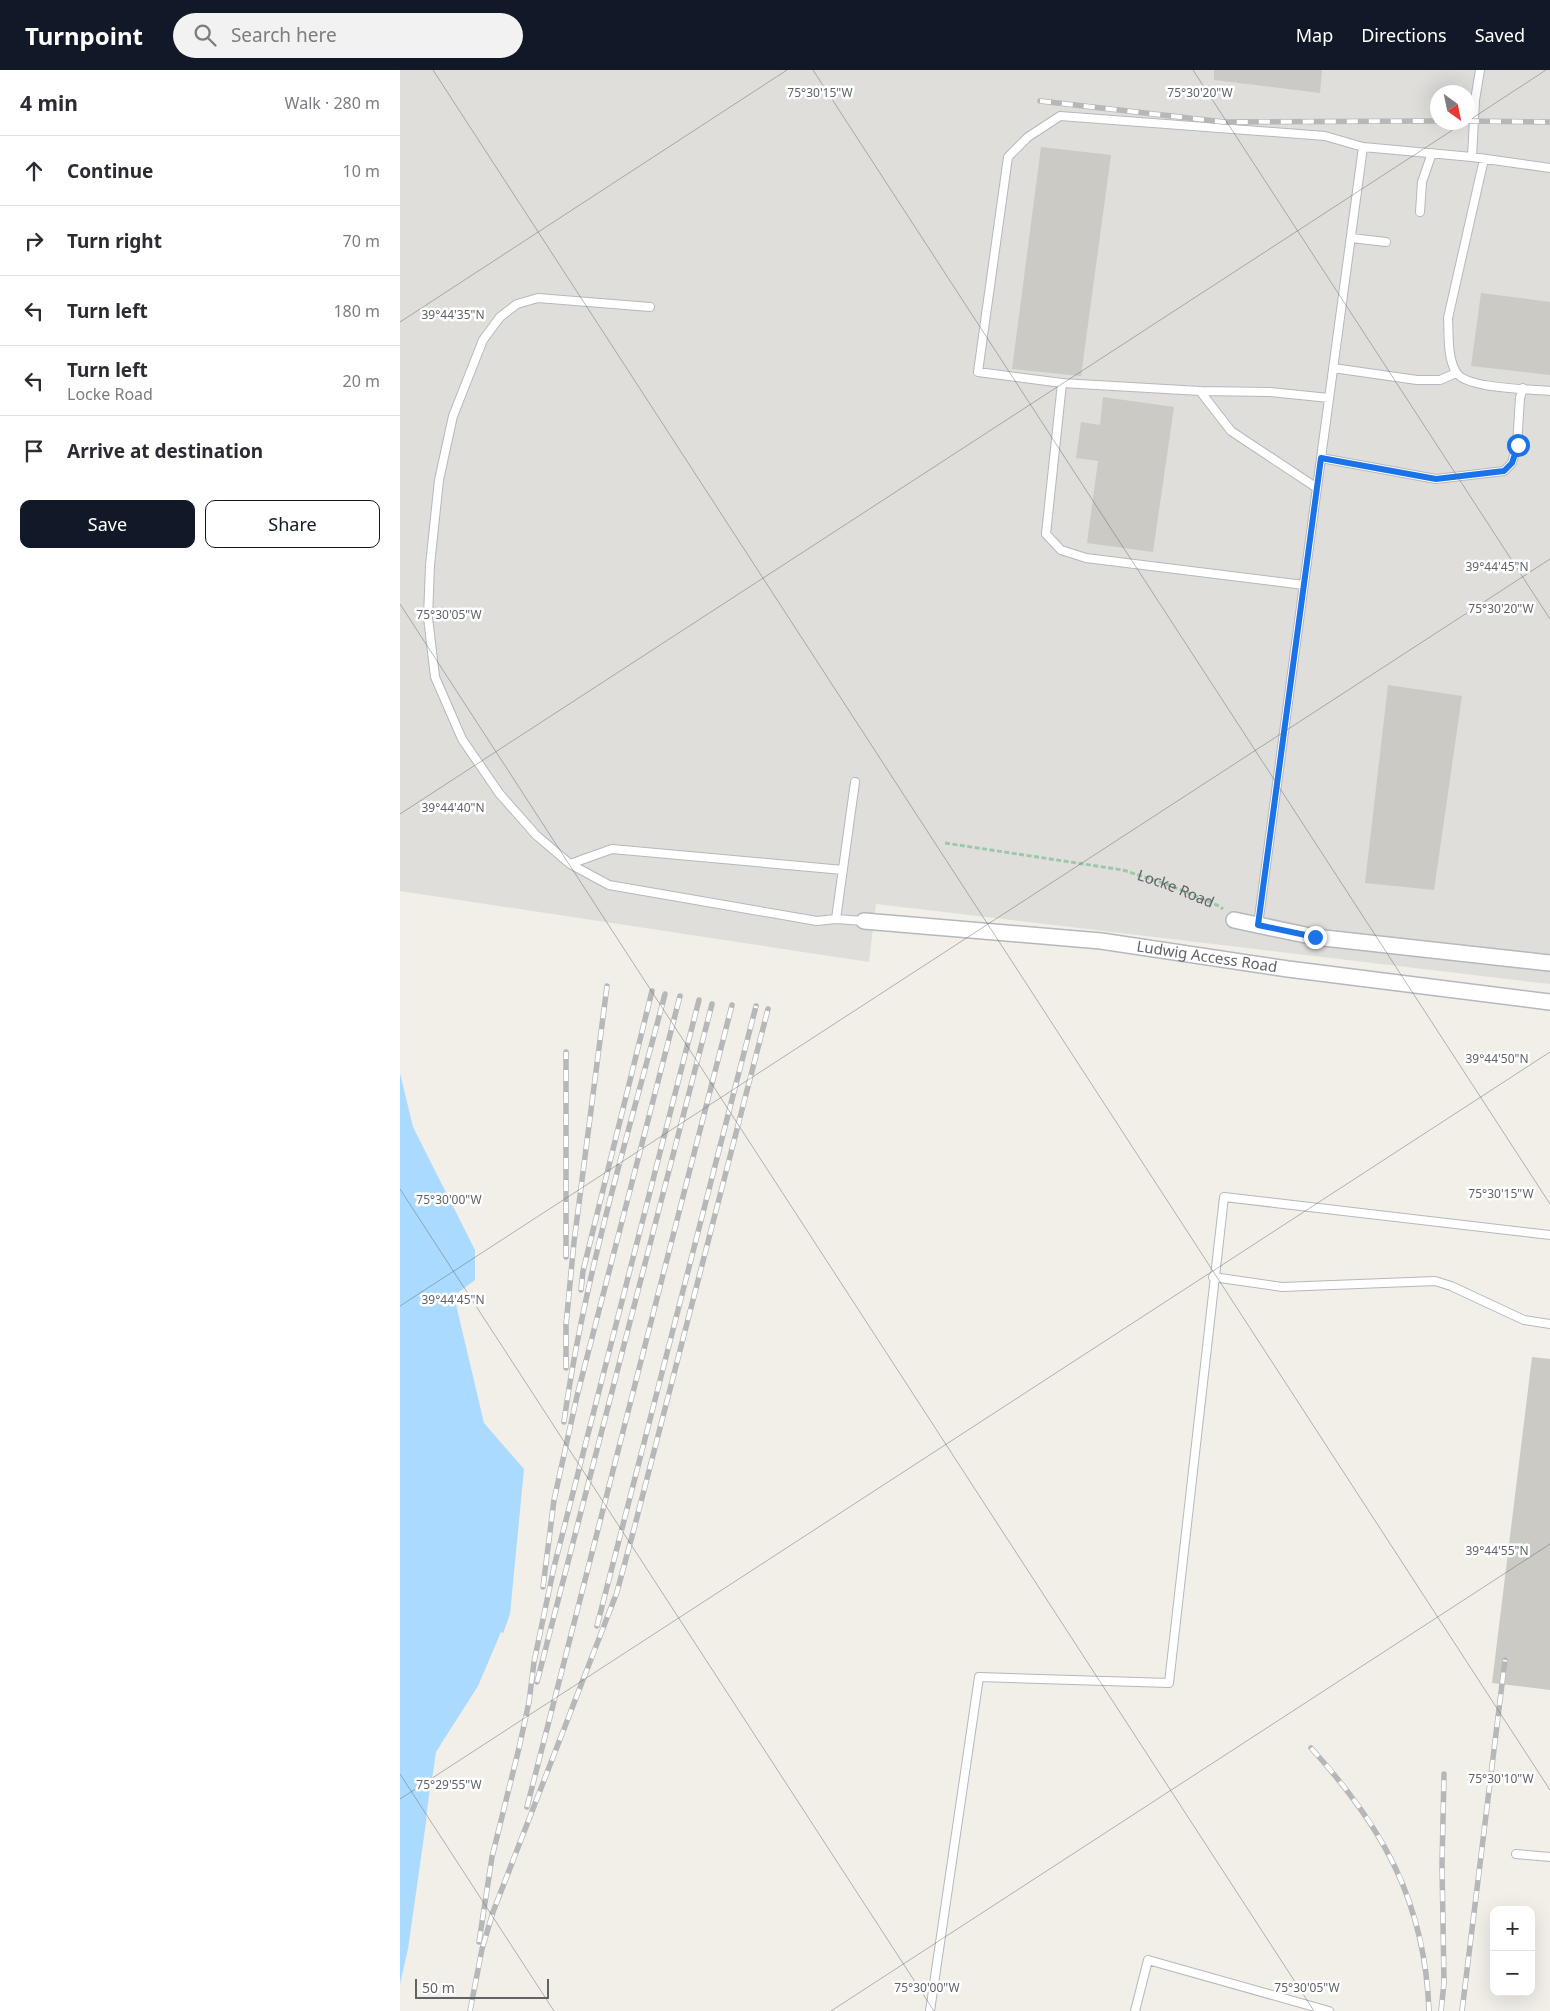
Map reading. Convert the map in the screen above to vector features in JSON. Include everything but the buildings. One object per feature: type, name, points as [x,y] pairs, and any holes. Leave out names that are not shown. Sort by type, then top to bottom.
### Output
[{"type":"street","points":[[1234,920],[1315,937],[1550,963]]},
{"type":"street","name":"Ludwig Access Road","points":[[864,921],[1101,941],[1288,969],[1550,1002]]},
{"type":"lane","points":[[1472,157],[1475,100],[1480,70]]},
{"type":"lane","points":[[1329,398],[1270,392],[1200,391],[1062,383],[978,372],[1008,157],[1028,137],[1060,116],[1325,136],[1363,147],[1484,158],[1550,168]]},
{"type":"lane","points":[[1258,925],[1363,147]]},
{"type":"lane","points":[[1420,212],[1422,182],[1432,153]]},
{"type":"lane","points":[[1484,158],[1448,318],[1449,339],[1456,373],[1468,382],[1550,391]]},
{"type":"lane","points":[[1351,238],[1386,242]]},
{"type":"lane","points":[[650,307],[538,298],[517,304],[500,317],[483,340],[453,416],[439,480],[430,565],[428,618],[435,677],[462,739],[499,793],[536,835],[570,864],[609,885],[817,921],[836,919],[864,921]]},
{"type":"lane","points":[[1333,368],[1417,380],[1440,380],[1456,373]]},
{"type":"lane","points":[[1062,383],[1046,534],[1061,550],[1086,558],[1304,585]]},
{"type":"lane","points":[[1321,458],[1436,479],[1504,471],[1512,463],[1518,445],[1520,398],[1523,388]]},
{"type":"lane","points":[[1200,391],[1231,431],[1317,488]]},
{"type":"lane","points":[[836,919],[855,782]]},
{"type":"lane","points":[[570,864],[612,849],[843,870]]},
{"type":"lane","points":[[930,2011],[979,1677],[1169,1683],[1213,1277],[1224,1197],[1550,1235]]},
{"type":"lane","points":[[1213,1277],[1282,1287],[1435,1281],[1451,1286],[1524,1320],[1550,1324]]},
{"type":"lane","points":[[1516,1854],[1550,1857]]},
{"type":"lane","points":[[1135,2011],[1148,1960],[1329,2011]]},
{"type":"path","name":"Locke Road","points":[[945,843],[1123,870],[1169,885],[1219,906],[1234,920]]},
{"type":"shaded area","points":[[400,70],[1550,70],[1550,984],[876,904],[869,962],[400,891]]},
{"type":"water","points":[[400,1073],[413,1127],[475,1250],[475,1280],[454,1296],[484,1423],[524,1469],[510,1614],[491,1667],[436,1752],[408,1949],[400,1984]]},
{"type":"pier","points":[[501,1632],[505,1634],[493,1668],[439,1751],[441,1744],[478,1686]]},
{"type":"pier","points":[[437,1758],[428,1820],[426,1817],[431,1782]]},
{"type":"railway","points":[[1040,101],[1224,122],[1430,121]]},
{"type":"railway","points":[[1475,121],[1550,122]]},
{"type":"railway","points":[[566,1368],[566,1325],[574,1242],[607,986]]},
{"type":"railway","points":[[581,1290],[583,1271],[652,991]]},
{"type":"railway","points":[[564,1422],[583,1313],[595,1260],[665,994]]},
{"type":"railway","points":[[543,1587],[554,1500],[577,1396],[680,996]]},
{"type":"railway","points":[[479,1942],[492,1857],[529,1702],[534,1662],[554,1567],[699,1000]]},
{"type":"railway","points":[[537,1682],[712,1004]]},
{"type":"railway","points":[[527,1807],[732,1005]]},
{"type":"railway","points":[[597,1626],[756,1006]]},
{"type":"railway","points":[[470,2011],[482,1949],[493,1912],[617,1592],[768,1009]]},
{"type":"railway","points":[[566,1052],[566,1257]]},
{"type":"railway","points":[[1462,2011],[1505,1660]]},
{"type":"railway","points":[[1311,1748],[1359,1807],[1379,1837],[1396,1868],[1409,1901],[1419,1935],[1426,1972],[1429,2011]]},
{"type":"railway","points":[[1441,2011],[1444,1983],[1442,1865],[1444,1774]]},
{"type":"route","points":[[1315,937],[1258,925],[1321,458],[1436,479],[1504,471],[1512,463],[1518,445]]}]
